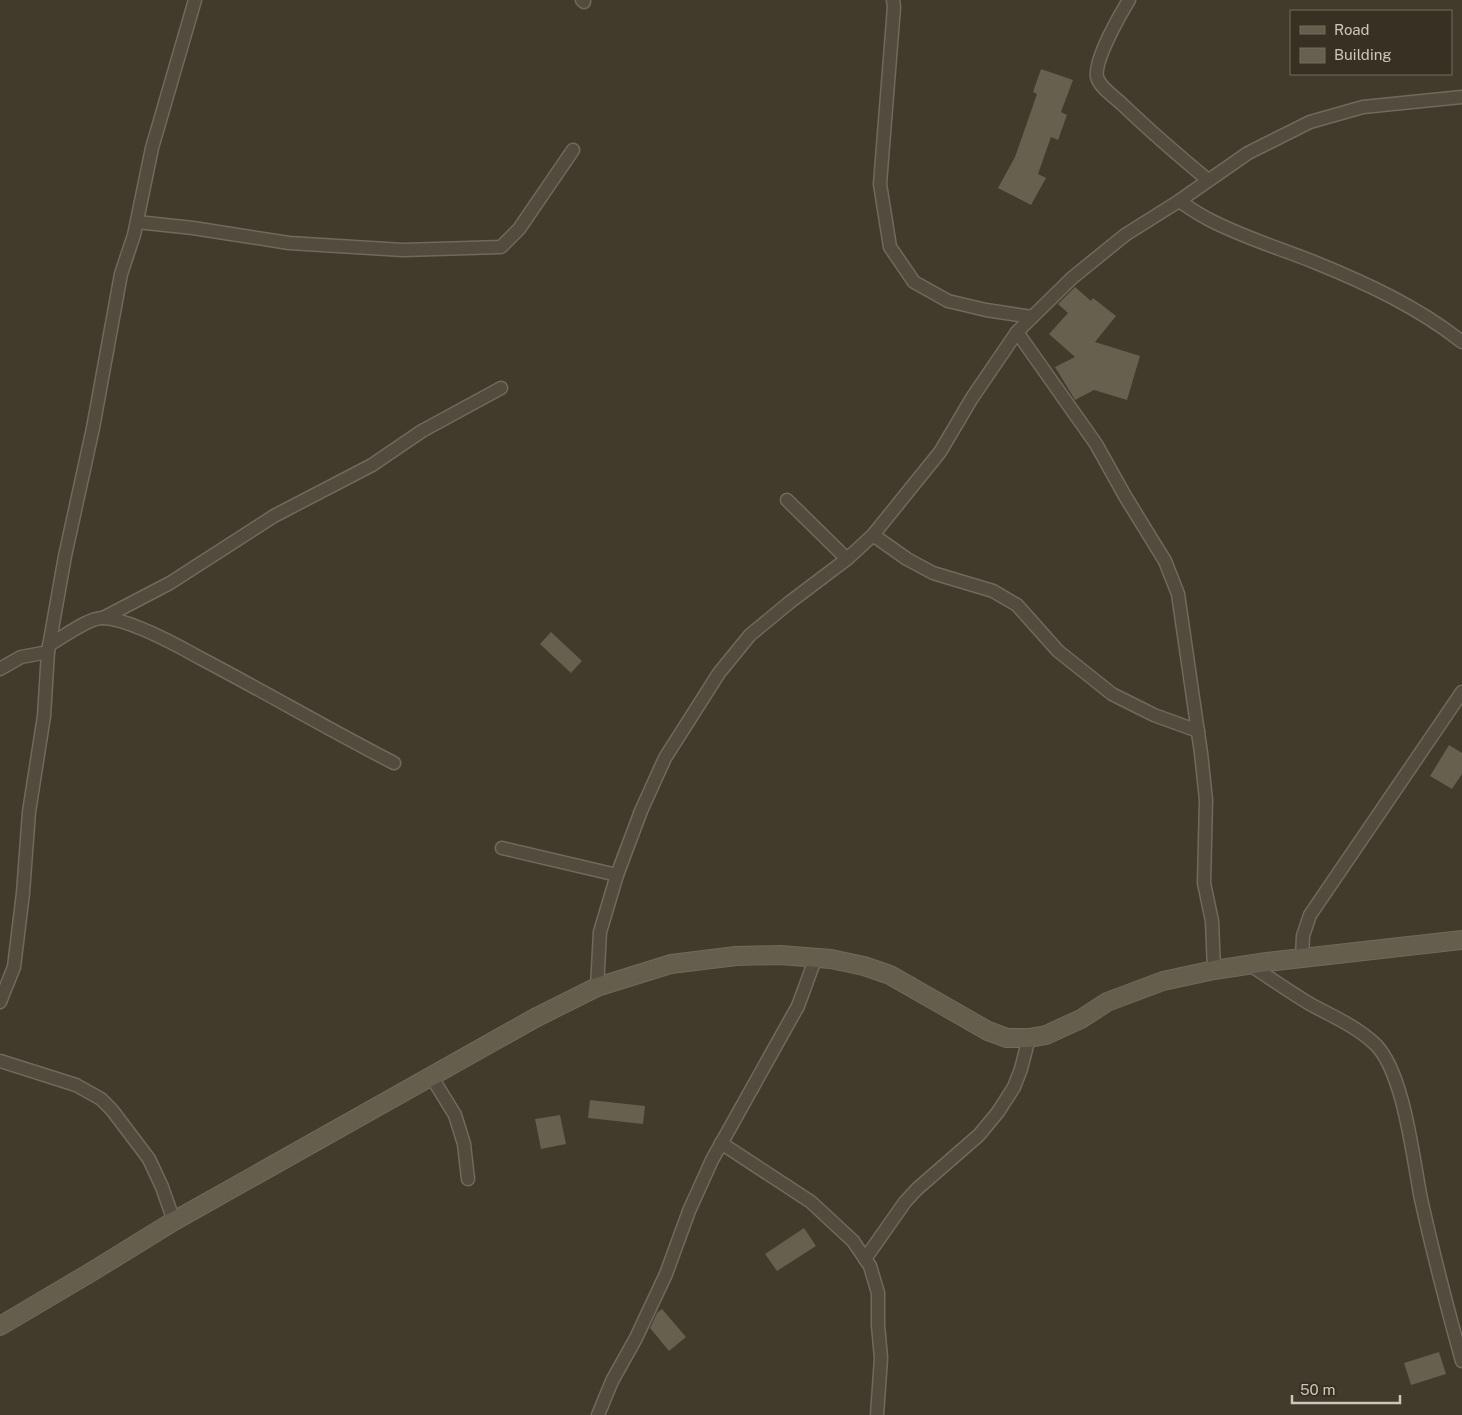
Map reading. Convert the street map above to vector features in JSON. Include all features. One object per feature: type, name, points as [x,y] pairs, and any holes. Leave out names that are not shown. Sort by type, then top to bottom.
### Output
[{"type":"main road","points":[[0,1326],[174,1222],[535,1018],[597,987],[671,964],[736,956],[780,955],[816,958],[864,966],[890,975],[988,1031],[1007,1038],[1029,1038],[1046,1036],[1081,1019],[1107,1002],[1163,980],[1214,970],[1302,958],[1462,940]]},
{"type":"street","points":[[0,1002],[14,966],[23,893],[29,812],[44,716],[48,649],[65,556],[93,428],[121,274],[137,222],[152,148],[195,0]]},
{"type":"street","points":[[893,0],[880,184],[890,247],[914,282],[948,301],[986,310],[1032,317]]},
{"type":"street","points":[[1129,0],[1114,26],[1099,63],[1097,77],[1104,88],[1153,134],[1208,180]]},
{"type":"street","points":[[597,987],[600,932],[617,875],[641,811],[665,758],[719,673],[750,635],[790,602],[847,560],[873,535],[940,452],[972,398],[1018,332],[1032,317],[1072,278],[1125,235],[1179,201],[1248,153],[1310,122],[1363,107],[1462,97]]},
{"type":"street","points":[[137,222],[193,228],[288,243],[403,250],[501,247],[519,230],[573,150]]},
{"type":"street","points":[[1179,201],[1207,219],[1248,238],[1314,262],[1380,290],[1421,314],[1462,342]]},
{"type":"street","points":[[1018,332],[1096,444],[1165,561],[1178,594],[1206,800],[1204,883],[1212,921],[1214,970]]},
{"type":"street","points":[[103,618],[170,583],[274,516],[372,465],[422,431],[501,388]]},
{"type":"street","points":[[787,500],[847,560]]},
{"type":"street","points":[[873,535],[907,559],[933,573],[993,591],[1017,605],[1058,651],[1112,694],[1154,715],[1198,731]]},
{"type":"street","points":[[0,669],[21,657],[48,649],[94,619],[103,618],[134,626],[180,647],[271,695],[337,734],[394,763]]},
{"type":"street","points":[[1302,958],[1303,936],[1310,915],[1366,830],[1456,712],[1462,692]]},
{"type":"street","points":[[502,848],[617,875]]},
{"type":"street","points":[[598,1415],[612,1381],[636,1338],[666,1274],[689,1211],[712,1160],[798,1006],[816,958]]},
{"type":"street","points":[[1250,965],[1309,1003],[1349,1024],[1376,1044],[1389,1065],[1402,1103],[1421,1200],[1447,1309],[1462,1361]]},
{"type":"street","points":[[865,1259],[905,1202],[917,1189],[979,1135],[998,1112],[1014,1087],[1021,1070],[1029,1038]]},
{"type":"street","points":[[0,1061],[76,1085],[101,1099],[112,1110],[149,1160],[162,1187],[174,1222]]},
{"type":"street","points":[[431,1076],[455,1115],[464,1144],[468,1179]]},
{"type":"street","points":[[721,1143],[811,1202],[854,1241],[870,1266],[878,1294],[881,1358],[874,1413]]},
{"type":"building","points":[[1041,69],[1073,80],[1061,112],[1067,115],[1058,140],[1051,137],[1038,174],[1046,178],[1031,205],[998,188],[1015,157],[1037,94],[1033,92]]},
{"type":"building","points":[[1075,287],[1091,301],[1093,298],[1116,316],[1095,342],[1140,356],[1127,400],[1094,390],[1075,400],[1055,367],[1075,357],[1049,334],[1068,313],[1058,304]]},
{"type":"building","points":[[551,632],[582,661],[571,673],[540,644]]},
{"type":"building","points":[[1449,745],[1462,753],[1462,774],[1452,789],[1430,776]]},
{"type":"building","points":[[590,1100],[645,1106],[643,1124],[588,1118]]},
{"type":"building","points":[[560,1115],[566,1144],[541,1149],[535,1119]]},
{"type":"building","points":[[804,1228],[816,1246],[777,1271],[765,1254]]},
{"type":"building","points":[[662,1309],[686,1337],[669,1351],[650,1328],[657,1313]]},
{"type":"building","points":[[1439,1352],[1446,1374],[1411,1385],[1404,1363]]}]
